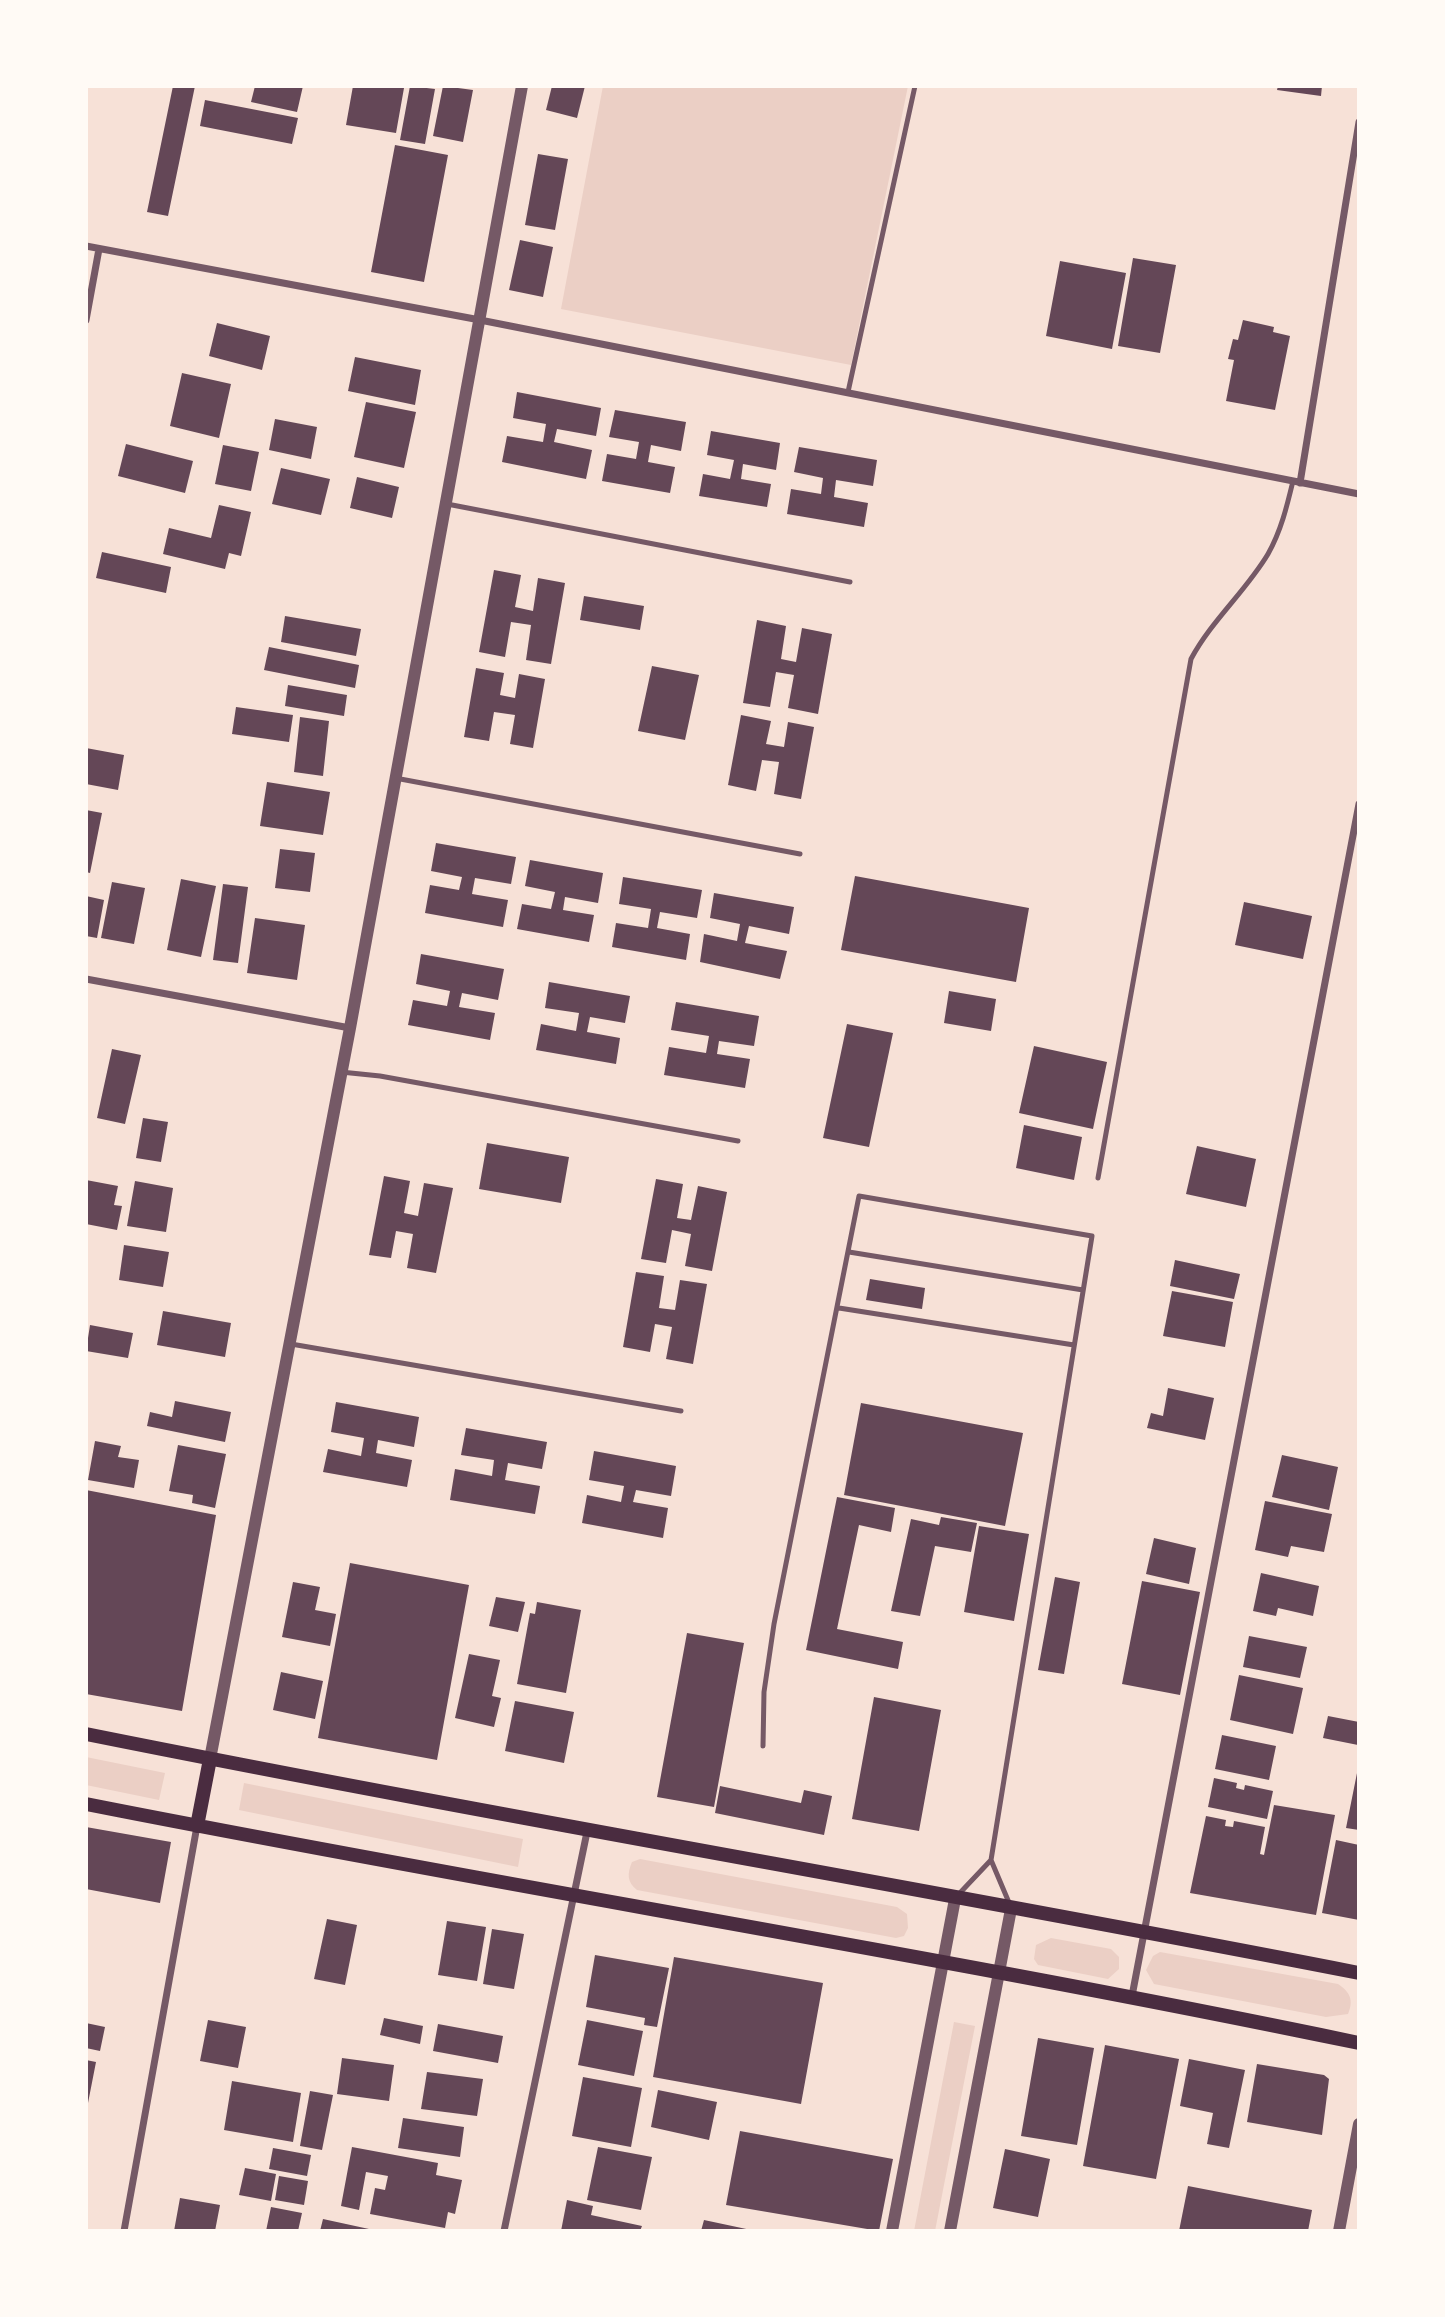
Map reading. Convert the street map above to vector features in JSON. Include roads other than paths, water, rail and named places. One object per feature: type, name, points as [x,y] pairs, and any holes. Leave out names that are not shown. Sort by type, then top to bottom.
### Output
[{"type":"main road","points":[[86,1734],[587,1832],[1146,1931],[1359,1973]]},
{"type":"main road","points":[[197,1826],[211,1759]]},
{"type":"main road","points":[[86,1804],[573,1897],[1132,1996],[1359,2043]]},
{"type":"street","points":[[211,1759],[350,1028],[522,86]]},
{"type":"street","points":[[1297,482],[1359,122]]},
{"type":"street","points":[[1349,177],[1359,178]]},
{"type":"street","points":[[86,246],[480,320],[1359,494]]},
{"type":"street","points":[[86,320],[99,249]]},
{"type":"street","points":[[1132,1996],[1359,804]]},
{"type":"street","points":[[86,979],[350,1028]]},
{"type":"street","points":[[124,2231],[197,1826]]},
{"type":"street","points":[[504,2231],[587,1832]]},
{"type":"street","points":[[892,2231],[955,1899]]},
{"type":"street","points":[[950,2231],[1011,1909]]},
{"type":"street","points":[[1339,2231],[1359,2124]]},
{"type":"lane","points":[[848,392],[915,86]]},
{"type":"lane","points":[[1098,1178],[1191,659],[1205,634],[1268,554],[1297,482]]},
{"type":"lane","points":[[444,503],[850,582]]},
{"type":"lane","points":[[395,778],[800,854]]},
{"type":"lane","points":[[341,1072],[380,1076],[738,1141]]},
{"type":"lane","points":[[763,1746],[764,1692],[774,1624],[839,1308],[859,1196],[1092,1236],[991,1860],[1011,1909]]},
{"type":"lane","points":[[849,1252],[1083,1290]]},
{"type":"lane","points":[[839,1308],[1074,1345]]},
{"type":"lane","points":[[288,1343],[681,1411]]},
{"type":"lane","points":[[955,1899],[991,1860]]}]
